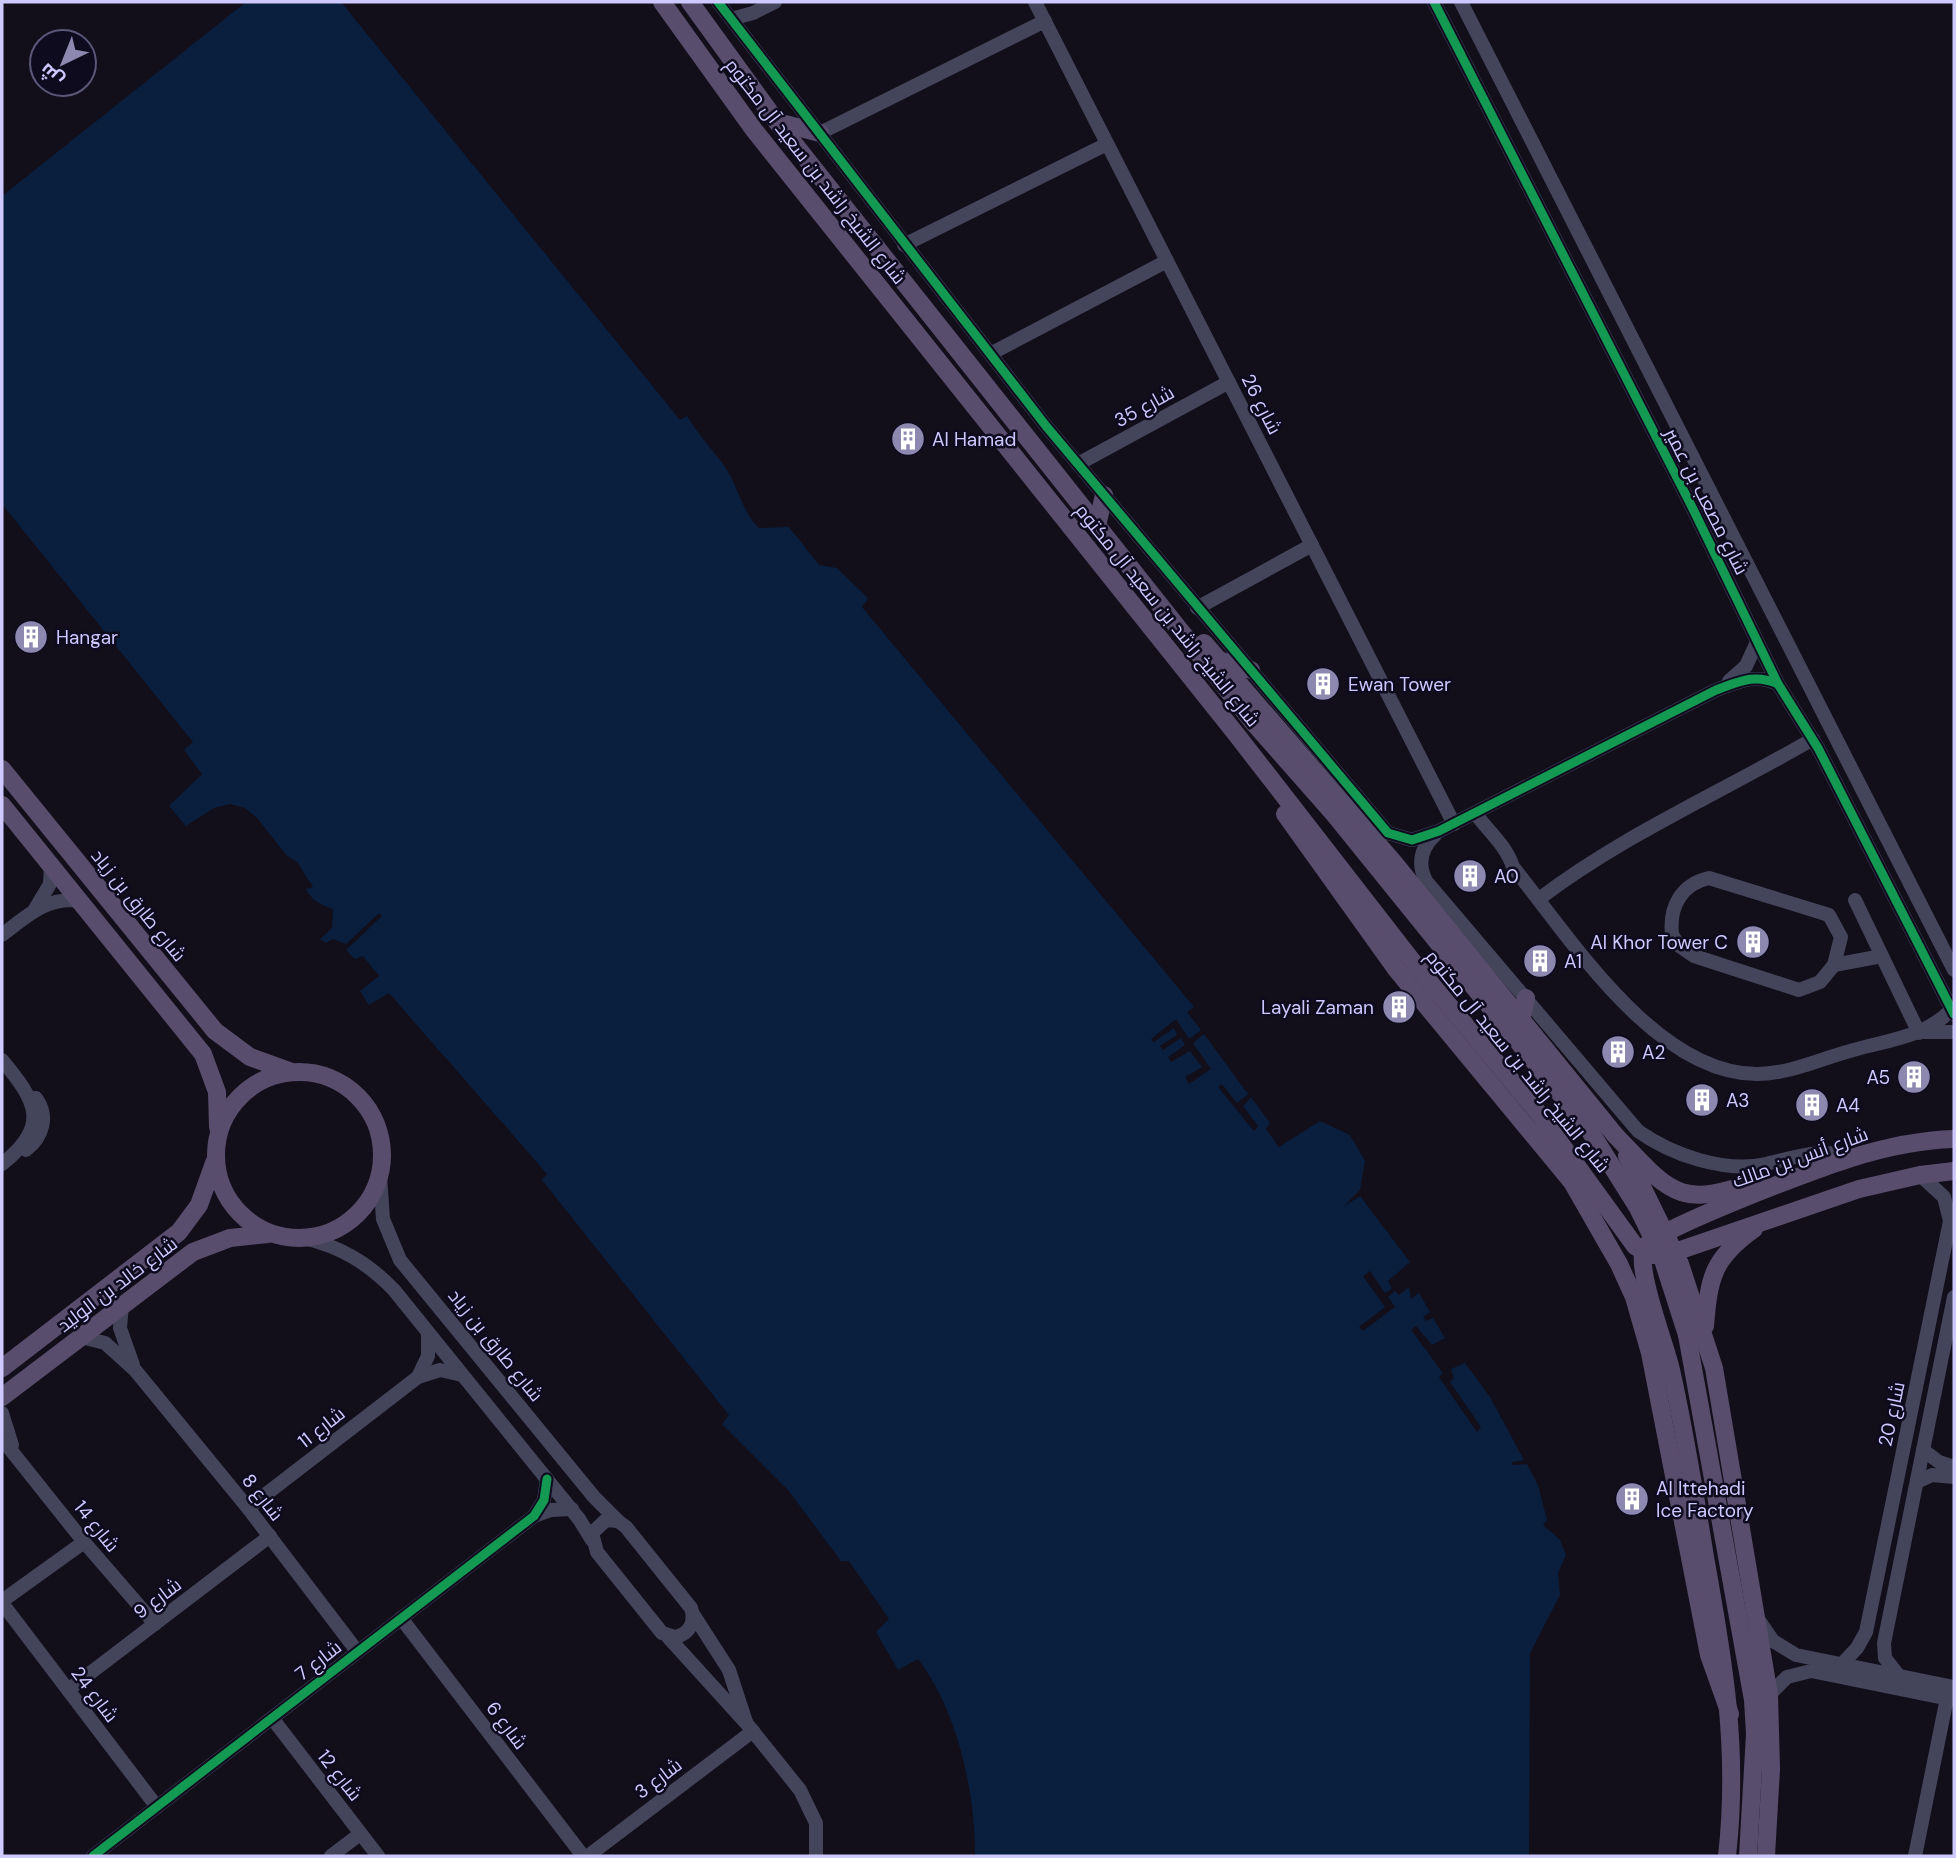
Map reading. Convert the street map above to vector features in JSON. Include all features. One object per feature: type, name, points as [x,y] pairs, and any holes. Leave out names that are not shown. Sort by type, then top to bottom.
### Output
[{"type":"main road","name":"شارع الشيخ راشد بن سعيد آل مكتوم","points":[[662,2],[804,193],[1236,734],[1413,962],[1567,1150],[1628,1237],[1643,1252]]},
{"type":"main road","name":"شارع الشيخ راشد بن سعيد آل مكتوم","points":[[690,2],[777,122],[1252,721],[1334,814],[1566,1098],[1644,1220],[1662,1257],[1687,1335],[1753,1700],[1755,1734],[1748,1856]]},
{"type":"main road","points":[[777,122],[820,133]]},
{"type":"main road","points":[[1097,526],[1104,495]]},
{"type":"main road","points":[[1179,627],[1202,641],[1222,661],[1395,864],[1615,1135],[1664,1183],[1686,1194],[1723,1194],[1765,1180],[1785,1183]]},
{"type":"main road","points":[[1222,661],[1251,670]]},
{"type":"main road","points":[[1236,734],[1262,782],[1336,888],[1396,969],[1572,1182],[1615,1255],[1634,1297],[1650,1353],[1709,1655],[1730,1714]]},
{"type":"main road","name":"شارع طارق بن زياد","points":[[2,769],[215,1031],[250,1058],[292,1072]]},
{"type":"main road","points":[[2,805],[202,1054],[216,1093],[216,1157],[219,1178],[227,1198],[246,1219],[271,1234],[304,1238],[329,1233],[352,1220],[369,1200],[380,1176],[381,1141],[367,1108],[352,1092],[321,1075],[292,1072],[267,1078],[246,1091],[229,1110],[218,1133]]},
{"type":"main road","points":[[1521,1020],[1526,998]]},
{"type":"main road","points":[[1615,1135],[1674,1252],[1714,1368],[1769,1695],[1771,1769],[1766,1856]]},
{"type":"main road","name":"شارع أنس بن مالك","points":[[1665,1231],[1851,1158],[1952,1136]]},
{"type":"main road","points":[[1567,1150],[1588,1161],[1620,1207],[1628,1211],[1636,1209],[1642,1198],[1631,1164]]},
{"type":"main road","name":"شارع خالد بن الوليد","points":[[8,1363],[178,1232],[207,1190],[216,1157]]},
{"type":"main road","points":[[1643,1252],[1658,1256],[1674,1252],[1859,1189],[1920,1175],[1954,1171]]},
{"type":"main road","points":[[1704,1333],[1708,1290],[1718,1262],[1736,1242],[1768,1219]]},
{"type":"main road","points":[[1665,1231],[1647,1242],[1643,1252],[1643,1270],[1662,1334],[1686,1447],[1727,1679],[1732,1786],[1727,1856]]},
{"type":"main road","name":"شارع خالد بن الوليد","points":[[3,1403],[29,1376],[193,1252],[230,1238],[271,1234]]},
{"type":"main road","points":[[1662,1334],[1665,1322],[1663,1299],[1669,1292],[1682,1292],[1688,1298],[1700,1340],[1714,1368]]},
{"type":"main road","points":[[8,1363],[24,1364],[29,1376]]},
{"type":"street","points":[[718,2],[904,245],[1078,464],[1388,833],[1412,840],[1439,831],[1716,690],[1741,673],[1757,642]]},
{"type":"street","points":[[731,19],[753,13],[775,2]]},
{"type":"street","name":"شارع 26","points":[[1035,2],[1454,824]]},
{"type":"street","name":"شارع مصعب بن عمير","points":[[1434,2],[1692,507],[1778,684],[1816,743],[1953,1012]]},
{"type":"street","name":"شارع مصعب بن عمير","points":[[1461,2],[1954,970]]},
{"type":"street","points":[[820,133],[1045,22]]},
{"type":"street","points":[[904,245],[1107,144]]},
{"type":"street","points":[[992,353],[1167,261]]},
{"type":"street","name":"شارع 35","points":[[1078,464],[1229,382]]},
{"type":"street","points":[[1197,608],[1312,545]]},
{"type":"street","points":[[1716,690],[1752,678],[1778,684]]},
{"type":"street","points":[[1539,899],[1611,848],[1816,743]]},
{"type":"street","points":[[1475,813],[1489,834],[1496,854],[1513,867],[1637,1015],[1666,1040],[1709,1064],[1742,1073],[1777,1072],[1919,1033],[1954,1032]]},
{"type":"street","points":[[1439,831],[1422,853],[1421,867],[1426,881],[1629,1123],[1655,1142],[1698,1158],[1730,1166],[1766,1164],[1811,1152],[1832,1153],[1851,1158]]},
{"type":"street","points":[[2,935],[34,910],[46,894],[51,864]]},
{"type":"street","points":[[1834,965],[1841,943],[1839,931],[1823,911],[1717,878],[1694,882],[1677,899],[1672,933],[1678,945],[1694,957],[1798,990],[1820,982],[1834,965],[1882,956]]},
{"type":"street","points":[[34,910],[61,900],[80,901]]},
{"type":"street","points":[[1855,900],[1919,1033]]},
{"type":"street","points":[[1919,1033],[1953,1012]]},
{"type":"street","points":[[2,1060],[24,1087],[32,1103],[33,1122],[27,1139],[15,1154],[2,1164]]},
{"type":"street","name":"شارع 20","points":[[1842,1664],[1857,1648],[1866,1632],[1951,1233],[1948,1202],[1920,1175]]},
{"type":"street","name":"شارع طارق بن زياد","points":[[380,1176],[383,1219],[400,1260],[693,1614],[729,1670],[750,1727]]},
{"type":"street","points":[[304,1238],[324,1243],[363,1262],[394,1290],[572,1509],[644,1612],[750,1727],[810,1806],[816,1823],[816,1856]]},
{"type":"street","name":"شارع 20","points":[[1899,1676],[1885,1658],[1885,1636],[1954,1297]]},
{"type":"street","name":"شارع 8","points":[[122,1305],[120,1328],[135,1370]]},
{"type":"street","points":[[418,1377],[428,1356],[428,1333]]},
{"type":"street","name":"شارع 8","points":[[81,1338],[105,1343],[135,1370],[248,1508],[358,1651]]},
{"type":"street","points":[[418,1377],[440,1370],[462,1375]]},
{"type":"street","name":"شارع 11","points":[[248,1508],[418,1377]]},
{"type":"street","name":"شارع 14","points":[[3,1403],[13,1450]]},
{"type":"street","name":"شارع 14","points":[[2,1439],[83,1542],[155,1624]]},
{"type":"street","points":[[1923,1450],[1938,1462],[1954,1467]]},
{"type":"street","points":[[1917,1482],[1932,1475],[1954,1477]]},
{"type":"street","points":[[534,1516],[544,1500],[547,1479]]},
{"type":"street","name":"شارع 7","points":[[93,1856],[534,1516],[551,1510],[572,1509]]},
{"type":"street","points":[[592,1540],[600,1523],[618,1521]]},
{"type":"street","name":"شارع 9","points":[[68,1690],[270,1536]]},
{"type":"street","points":[[2,1602],[83,1542]]},
{"type":"street","name":"شارع 24","points":[[2,1602],[157,1807]]},
{"type":"street","points":[[668,1637],[687,1632],[693,1614]]},
{"type":"street","name":"شارع 6","points":[[401,1618],[585,1856]]},
{"type":"street","points":[[1758,1619],[1773,1641],[1785,1650],[1899,1676],[1952,1695]]},
{"type":"street","points":[[1866,1632],[1885,1636]]},
{"type":"street","points":[[1769,1695],[1787,1677],[1811,1671],[1952,1695]]},
{"type":"street","points":[[1915,1856],[1952,1695]]},
{"type":"street","name":"شارع 12","points":[[272,1718],[378,1856]]},
{"type":"street","name":"شارع 3","points":[[585,1856],[750,1727]]},
{"type":"street","points":[[331,1856],[360,1834]]},
{"type":"water","points":[[246,2],[341,2],[680,420],[687,416],[727,470],[745,509],[759,528],[789,527],[819,565],[837,568],[868,598],[862,607],[1194,1007],[1187,1012],[1201,1030],[1189,1039],[1176,1019],[1151,1039],[1154,1042],[1174,1028],[1177,1035],[1160,1046],[1163,1050],[1181,1038],[1185,1045],[1168,1057],[1171,1062],[1190,1051],[1202,1067],[1185,1077],[1189,1084],[1211,1069],[1193,1043],[1204,1034],[1248,1094],[1237,1103],[1222,1084],[1218,1087],[1254,1131],[1258,1126],[1243,1106],[1251,1097],[1270,1123],[1266,1129],[1279,1147],[1320,1121],[1350,1135],[1365,1161],[1360,1190],[1343,1207],[1360,1196],[1410,1262],[1388,1281],[1392,1289],[1385,1293],[1370,1271],[1363,1276],[1385,1307],[1359,1327],[1363,1331],[1395,1307],[1388,1297],[1395,1291],[1399,1295],[1409,1287],[1411,1299],[1419,1293],[1430,1312],[1423,1317],[1426,1321],[1433,1318],[1445,1338],[1432,1345],[1416,1326],[1411,1330],[1443,1373],[1439,1377],[1477,1432],[1481,1427],[1450,1382],[1454,1378],[1451,1369],[1465,1363],[1490,1397],[1524,1460],[1512,1462],[1512,1465],[1527,1464],[1538,1485],[1547,1520],[1543,1525],[1560,1540],[1566,1555],[1558,1573],[1560,1595],[1530,1653],[1529,1856],[975,1856],[968,1779],[954,1727],[944,1703],[918,1659],[898,1670],[876,1632],[889,1619],[849,1561],[841,1561],[788,1490],[722,1424],[729,1415],[542,1180],[547,1174],[389,993],[369,1005],[360,991],[379,976],[363,956],[355,959],[346,950],[382,916],[379,913],[346,944],[333,939],[326,943],[320,939],[332,928],[333,909],[311,897],[306,889],[313,887],[297,862],[286,855],[258,819],[245,808],[230,804],[214,808],[186,826],[169,806],[202,774],[184,750],[193,742],[2,504],[2,196]]},
{"type":"cycle path","points":[[718,2],[1046,426],[1388,833],[1412,840],[1439,831],[1716,690],[1754,679],[1778,684]]},
{"type":"cycle path","points":[[1434,2],[1692,507],[1778,684],[1818,748],[1954,1014]]},
{"type":"cycle path","points":[[93,1856],[534,1516],[544,1500],[547,1479]]},
{"type":"place","name":"Al Hamad","points":[[908,439]]},
{"type":"place","name":"Hangar","points":[[31,637]]},
{"type":"place","name":"Ewan Tower","points":[[1323,684]]},
{"type":"place","name":"A0","points":[[1470,876]]},
{"type":"place","name":"Al Khor Tower C","points":[[1753,942]]},
{"type":"place","name":"A1","points":[[1540,961]]},
{"type":"place","name":"Layali Zaman","points":[[1399,1007]]},
{"type":"place","name":"A2","points":[[1618,1052]]},
{"type":"place","name":"A5","points":[[1914,1077]]},
{"type":"place","name":"A3","points":[[1702,1100]]},
{"type":"place","name":"A4","points":[[1812,1105]]},
{"type":"place","name":"Al Ittehadi Ice Factory","points":[[1632,1499]]}]
